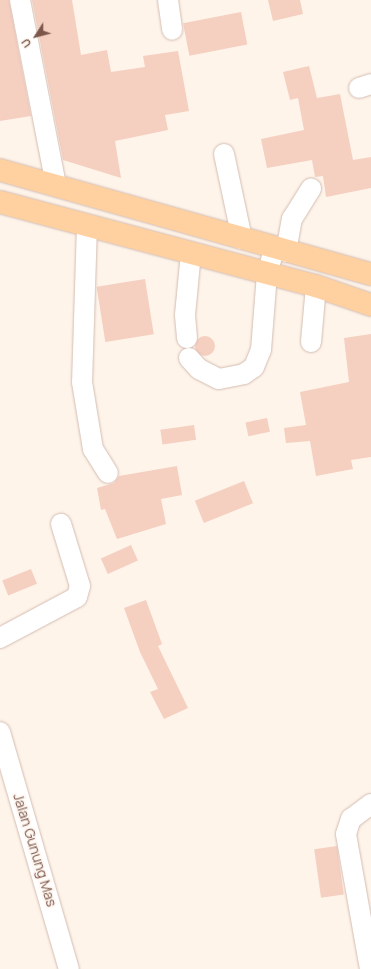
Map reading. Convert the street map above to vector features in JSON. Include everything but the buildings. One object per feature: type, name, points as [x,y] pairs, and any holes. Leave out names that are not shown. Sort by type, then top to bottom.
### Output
[{"type":"main road","points":[[0,170],[280,250],[371,274]]},
{"type":"main road","points":[[0,202],[316,286],[371,305]]},
{"type":"street","points":[[20,0],[56,186]]},
{"type":"street","points":[[168,0],[172,30]]},
{"type":"street","points":[[224,154],[242,239]]},
{"type":"street","points":[[191,253],[185,316],[188,348],[200,369],[219,379],[244,374],[254,367],[261,350],[267,274],[280,250],[292,219],[311,189]]},
{"type":"street","points":[[87,225],[82,382],[93,449],[108,473]]},
{"type":"street","points":[[311,342],[316,286]]},
{"type":"street","points":[[0,638],[77,597],[80,586],[61,524]]},
{"type":"street","name":"Jalan Gunung Mas","points":[[0,732],[69,969]]},
{"type":"street","points":[[370,969],[346,834],[351,819],[371,804]]}]
